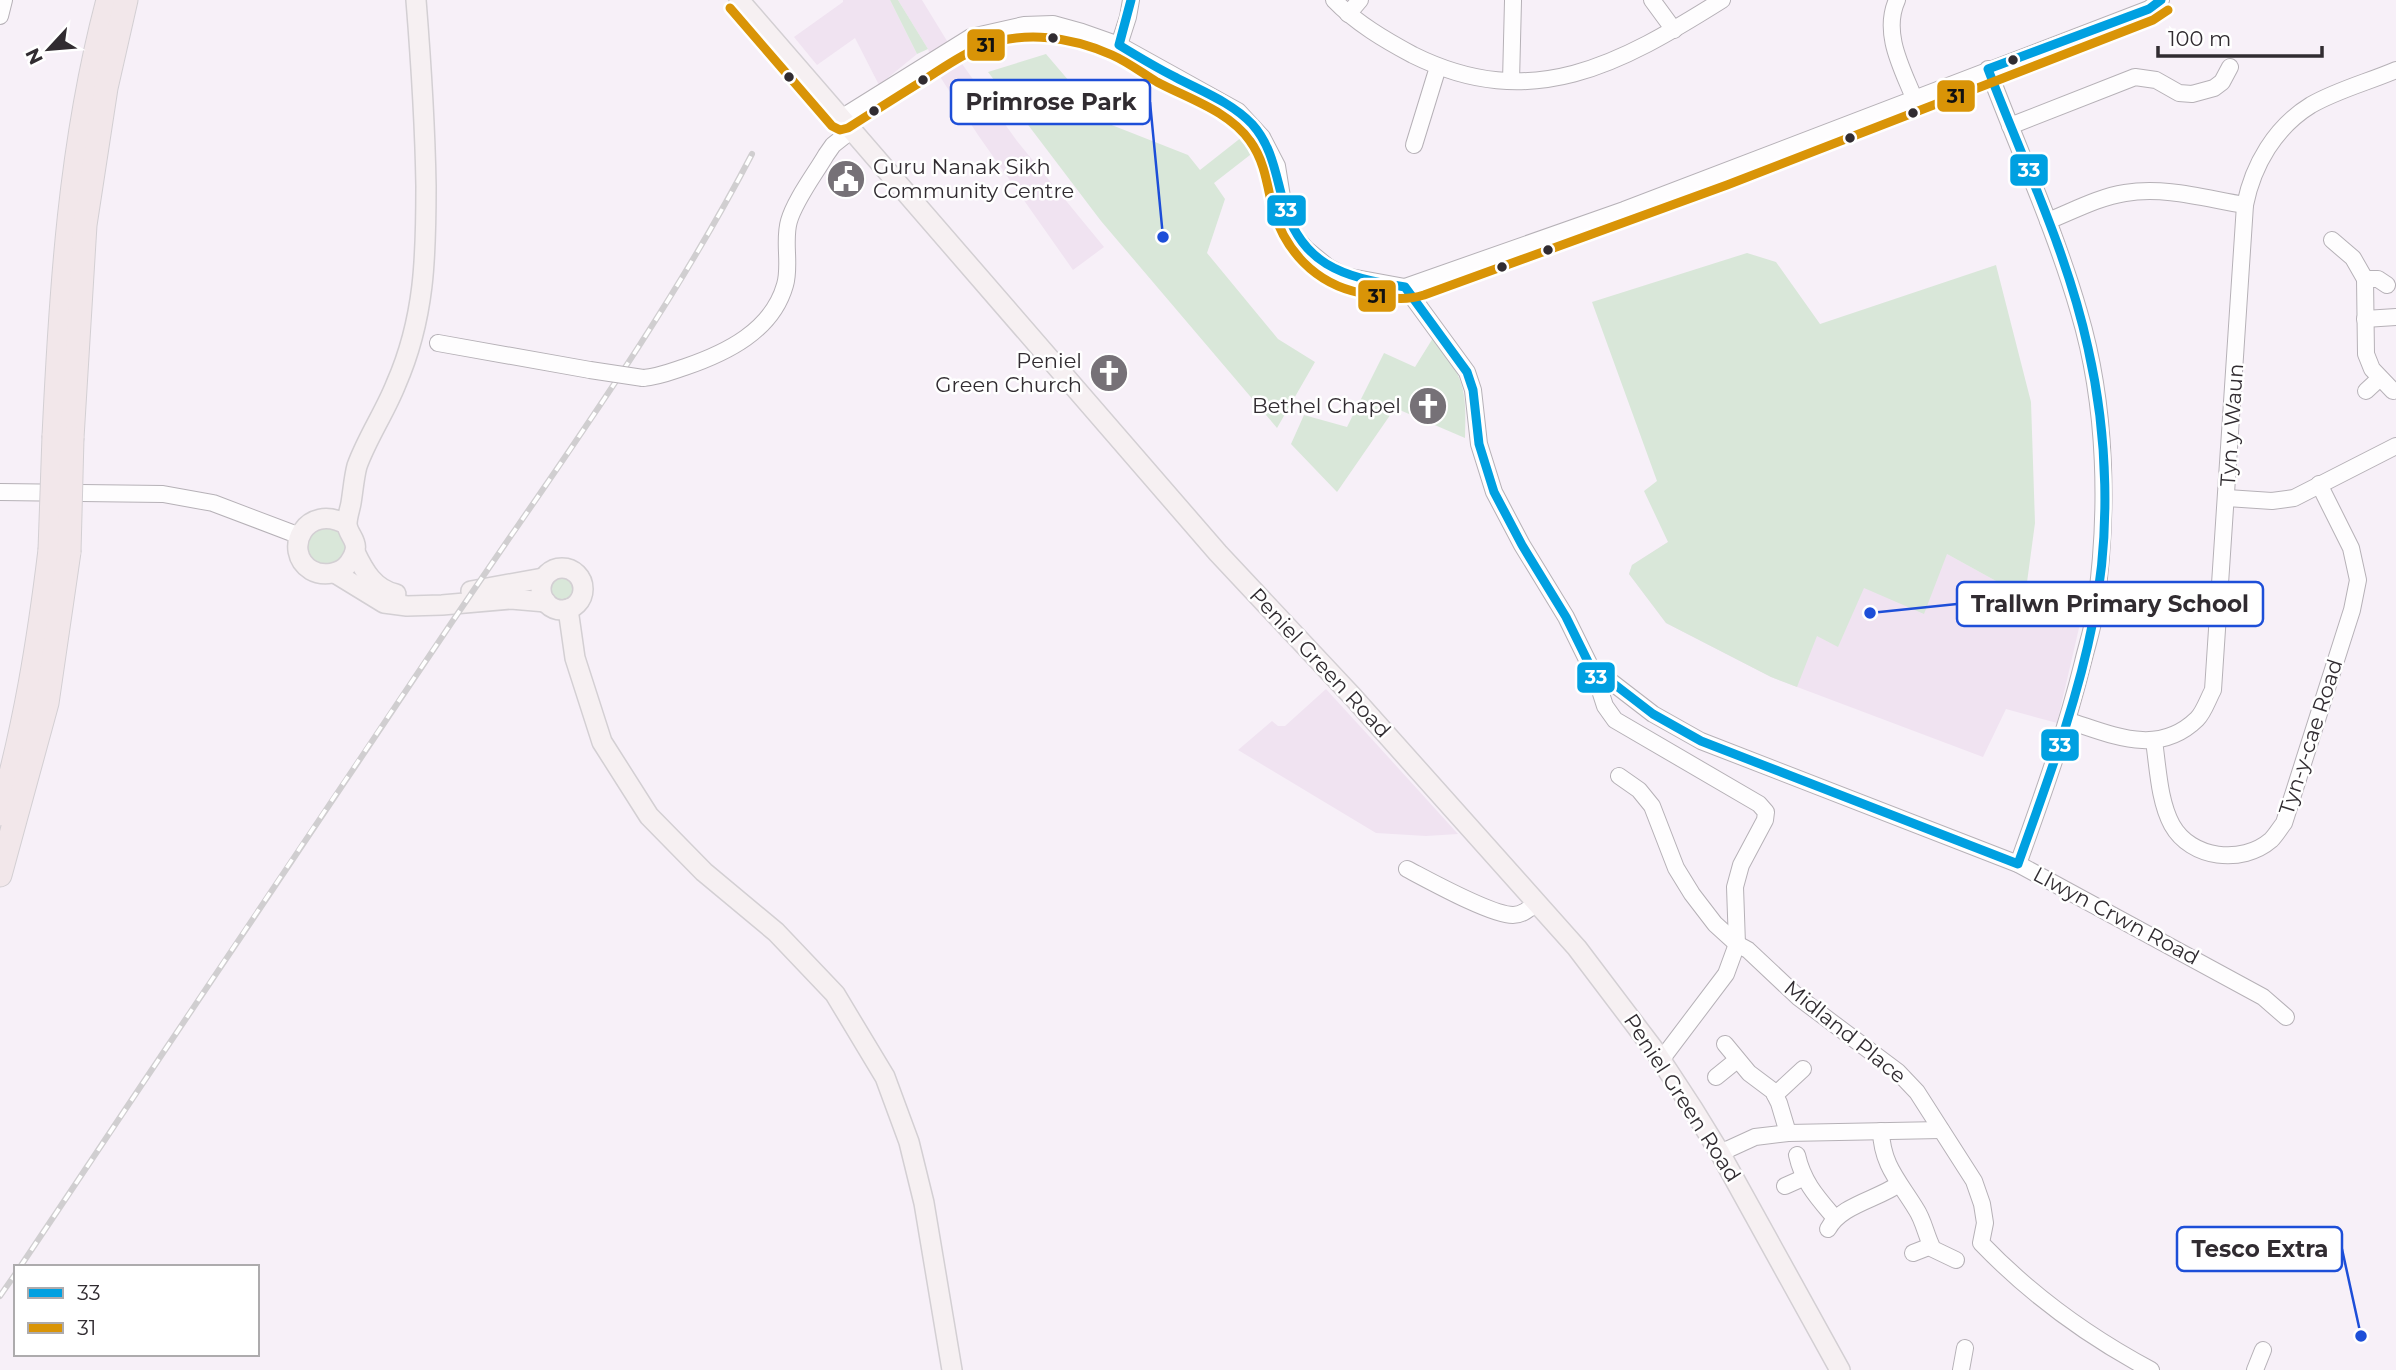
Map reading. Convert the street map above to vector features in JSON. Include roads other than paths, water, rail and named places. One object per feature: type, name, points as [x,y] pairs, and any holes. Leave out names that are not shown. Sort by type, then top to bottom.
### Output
[{"type":"highway","points":[[0,875],[47,703],[59,551],[67,235],[98,0]]},
{"type":"highway","points":[[88,85],[108,0]]},
{"type":"highway","points":[[77,344],[85,225],[94,160],[106,88],[126,0]]},
{"type":"highway","points":[[63,437],[90,226],[122,75],[142,0]]},
{"type":"highway","points":[[0,814],[15,761],[59,551]]},
{"type":"main road","points":[[347,525],[357,467],[397,382],[420,306],[426,257],[425,137],[416,0]]},
{"type":"main road","name":"Peniel Green Road","points":[[739,0],[1209,543],[1353,697],[1537,902],[1602,979],[1661,1060],[1720,1153],[1840,1370]]},
{"type":"main road","points":[[355,552],[348,565],[335,573],[322,574],[311,569],[302,560],[298,548],[300,536],[308,524],[320,517],[335,518],[347,525],[354,538],[355,552],[367,576],[386,592],[405,597],[441,597],[543,578]]},
{"type":"main road","points":[[561,567],[578,576],[583,588],[582,595],[574,606],[568,609],[554,608],[546,602],[541,592],[543,578],[548,572],[561,567]]},
{"type":"main road","points":[[335,573],[384,603],[407,606],[442,605],[511,599],[546,602]]},
{"type":"main road","points":[[568,609],[575,658],[602,742],[649,816],[704,872],[776,932],[835,994],[885,1077],[909,1142],[924,1203],[952,1370]]},
{"type":"street","points":[[0,16],[4,0]]},
{"type":"street","points":[[1119,45],[1131,0]]},
{"type":"street","points":[[1334,0],[1348,14],[1394,45],[1438,67],[1473,77],[1511,81],[1554,80],[1590,70],[1674,30],[1722,0]]},
{"type":"street","points":[[1348,14],[1360,0]]},
{"type":"street","points":[[1652,0],[1674,30]]},
{"type":"street","points":[[1877,0],[1896,3],[1891,28],[1895,49],[1914,98]]},
{"type":"street","points":[[438,343],[643,378],[667,374],[723,352],[753,332],[774,310],[786,283],[789,220],[847,124],[927,64],[971,37],[1015,26],[1054,24],[1119,45],[1216,98],[1252,124],[1262,137],[1277,166],[1282,197],[1294,235],[1316,258],[1345,276],[1405,287],[1624,210],[2149,9],[2161,0]]},
{"type":"street","points":[[1511,81],[1513,1]]},
{"type":"street","points":[[1414,145],[1438,67]]},
{"type":"street","points":[[2010,126],[2135,77],[2156,80],[2179,93],[2192,94],[2214,88],[2222,82],[2230,67]]},
{"type":"street","points":[[1988,69],[2048,221],[2080,313],[2096,392],[2103,462],[2102,538],[2095,612],[2068,721],[2018,864]]},
{"type":"street","name":"Tyn y Waun","points":[[2154,741],[2172,736],[2198,718],[2213,690],[2245,205],[2250,183],[2261,158],[2274,139],[2310,106],[2396,70]]},
{"type":"street","points":[[2048,221],[2127,192],[2164,191],[2245,205]]},
{"type":"street","points":[[2332,240],[2353,258],[2365,279],[2367,354],[2372,369],[2393,391]]},
{"type":"street","points":[[2365,279],[2378,279],[2387,285]]},
{"type":"street","points":[[1405,287],[1467,372],[1473,390],[1479,444],[1494,492],[1522,545],[1566,617],[1596,678],[1605,706],[1615,720],[1759,804],[1766,812],[1765,820],[1741,865],[1735,887],[1737,944],[1726,974],[1661,1060]]},
{"type":"street","points":[[2365,319],[2396,317]]},
{"type":"street","points":[[2366,391],[2380,378]]},
{"type":"street","points":[[2227,498],[2272,501],[2294,498],[2396,446]]},
{"type":"street","name":"Tyn-y-cae Road","points":[[2154,741],[2164,805],[2181,838],[2192,847],[2210,854],[2229,856],[2245,853],[2271,840],[2284,823],[2352,610],[2358,580],[2351,548],[2319,484]]},
{"type":"street","points":[[0,492],[163,494],[213,503],[300,536]]},
{"type":"street","name":"Llwyn Crwn Road","points":[[1596,678],[1605,677],[1653,715],[1701,741],[2018,864],[2263,997],[2286,1017]]},
{"type":"street","points":[[2068,721],[2123,738],[2154,741]]},
{"type":"street","points":[[1691,764],[1701,741]]},
{"type":"street","name":"Midland Place","points":[[1619,776],[1639,790],[1652,806],[1676,868],[1715,924],[1798,996],[1898,1072],[1917,1092],[1974,1181],[1985,1223],[1981,1243],[2051,1306],[2151,1370]]},
{"type":"street","points":[[1407,869],[1479,904],[1511,915],[1526,911],[1537,902]]},
{"type":"street","points":[[1725,1044],[1737,1060],[1775,1096],[1788,1133]]},
{"type":"street","points":[[1716,1077],[1737,1060]]},
{"type":"street","points":[[1775,1096],[1803,1069]]},
{"type":"street","points":[[1720,1153],[1755,1137],[1788,1133],[1941,1130]]},
{"type":"street","points":[[1881,1131],[1881,1148],[1886,1162],[1917,1211],[1931,1246],[1941,1255],[1956,1260]]},
{"type":"street","points":[[1797,1155],[1803,1178],[1831,1223],[1899,1184]]},
{"type":"street","points":[[1785,1186],[1803,1178]]},
{"type":"street","points":[[1913,1253],[1931,1246]]},
{"type":"street","points":[[1961,1370],[1965,1348]]},
{"type":"street","points":[[2255,1370],[2263,1350]]},
{"type":"railway","points":[[21,1265],[609,392],[683,275],[752,154]]},
{"type":"railway","points":[[0,1296],[14,1276]]},
{"type":"place","name":"Guru Nanak Sikh Community Centre","points":[[846,179]]},
{"type":"place","name":"Primrose Park","points":[[1163,237]]},
{"type":"place","name":"Peniel Green Church","points":[[1109,373]]},
{"type":"place","name":"Bethel Chapel","points":[[1428,406]]},
{"type":"place","name":"Trallwn Primary School","points":[[1870,613]]},
{"type":"place","name":"Tesco Extra","points":[[2361,1336]]}]
